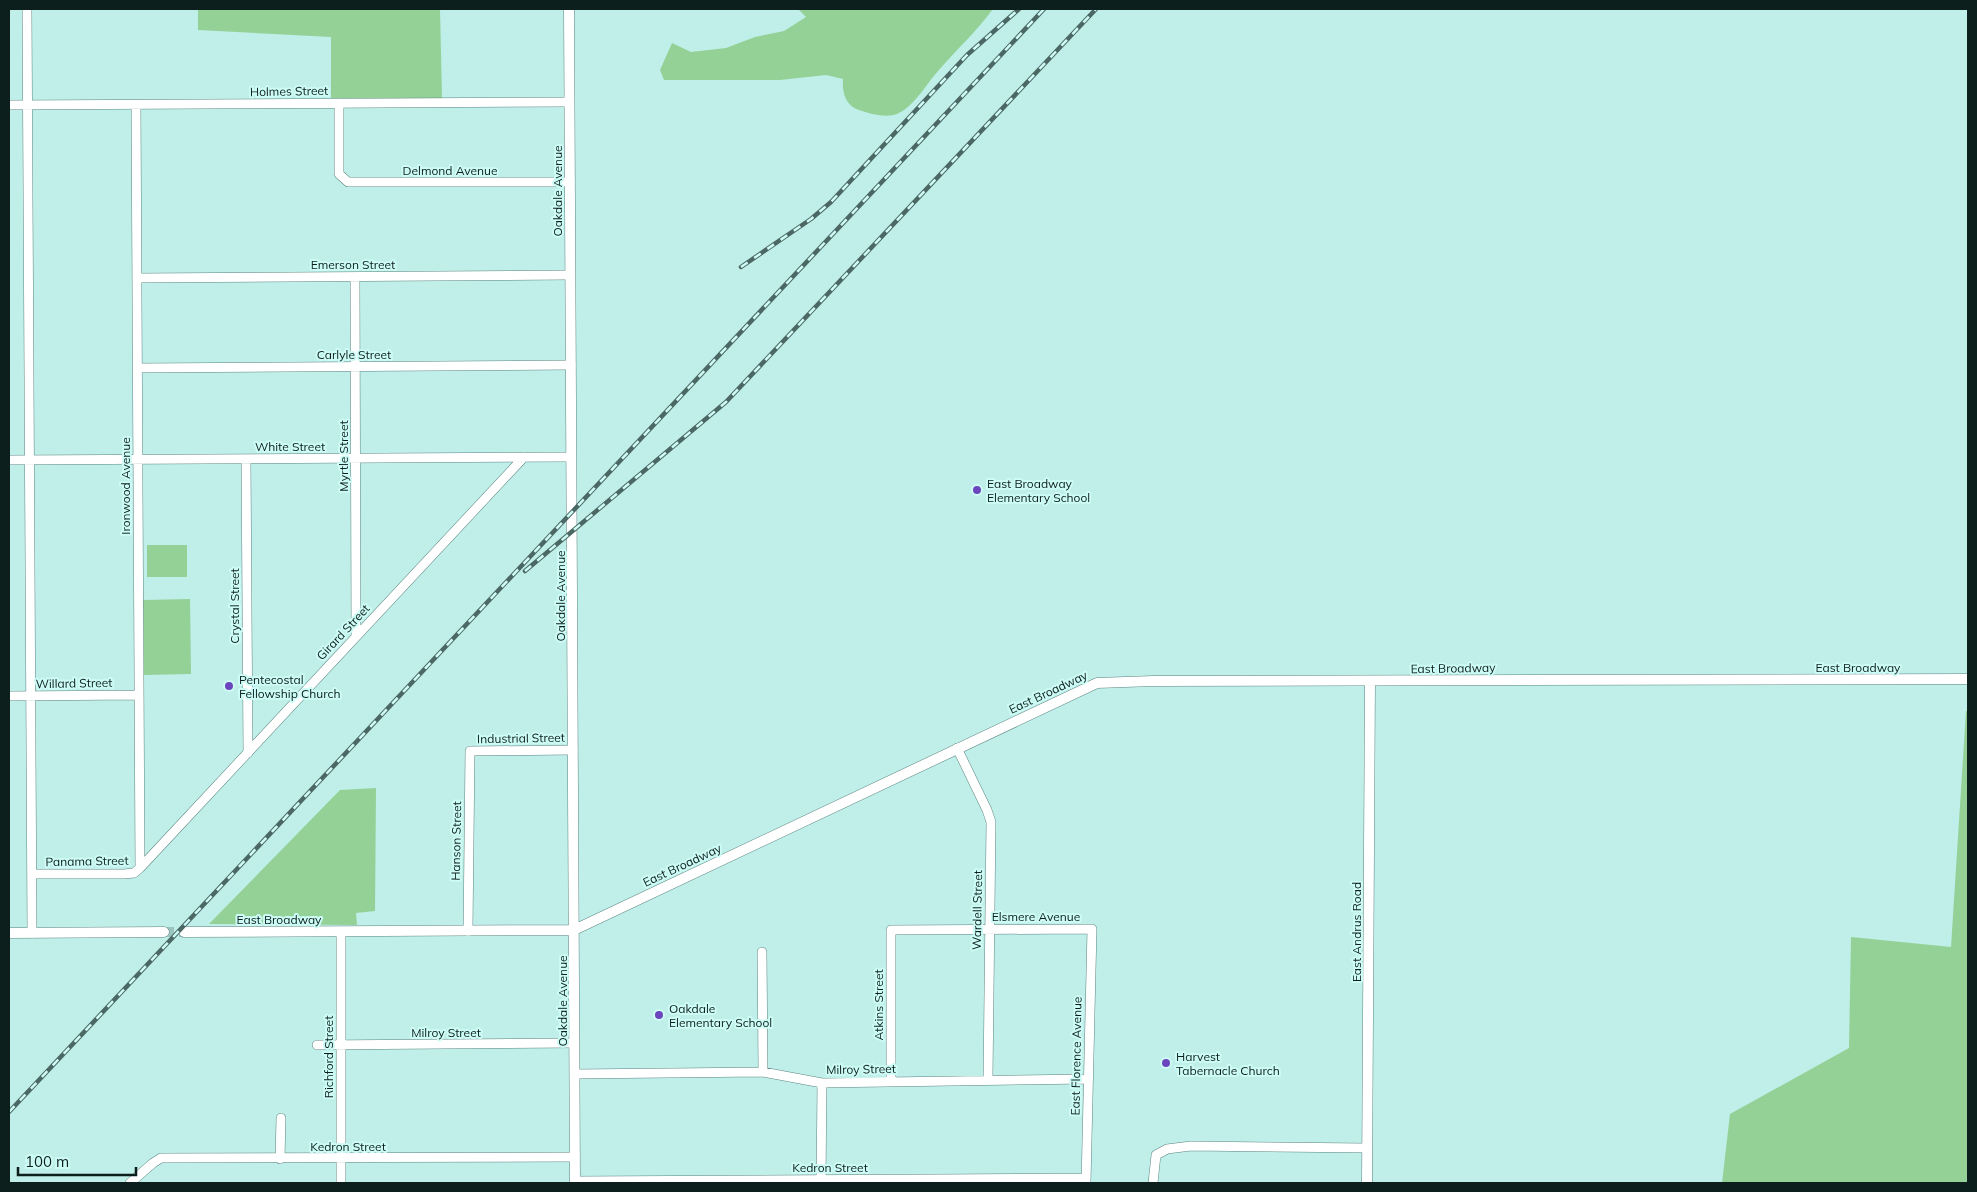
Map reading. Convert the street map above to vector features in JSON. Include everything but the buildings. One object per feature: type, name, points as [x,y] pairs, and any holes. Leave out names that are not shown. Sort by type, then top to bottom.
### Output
[{"type":"street","points":[[27,9],[32,933]]},
{"type":"street","name":"Oakdale Avenue","points":[[569,9],[575,1182]]},
{"type":"street","name":"Holmes Street","points":[[9,105],[569,102]]},
{"type":"street","name":"Delmond Avenue","points":[[339,103],[340,178],[353,183],[570,182]]},
{"type":"street","name":"Ironwood Avenue","points":[[136,105],[140,868]]},
{"type":"street","name":"Emerson Street","points":[[137,278],[570,275]]},
{"type":"street","name":"Myrtle Street","points":[[355,277],[356,636]]},
{"type":"street","name":"Carlyle Street","points":[[137,368],[571,365]]},
{"type":"street","name":"White Street","points":[[9,460],[571,456]]},
{"type":"street","name":"Girard Street","points":[[140,868],[524,457]]},
{"type":"street","name":"Crystal Street","points":[[246,459],[248,753]]},
{"type":"street","name":"East Broadway","points":[[184,932],[574,930],[1097,683],[1153,681],[1968,679]]},
{"type":"street","name":"East Andrus Road","points":[[1367,1183],[1370,681]]},
{"type":"street","name":"Willard Street","points":[[9,696],[139,695]]},
{"type":"street","name":"Wardell Street","points":[[957,748],[987,810],[990,822],[988,1079]]},
{"type":"street","name":"Industrial Street","points":[[470,751],[573,750]]},
{"type":"street","name":"Hanson Street","points":[[468,931],[470,751]]},
{"type":"street","name":"Panama Street","points":[[32,874],[124,874],[134,873],[140,868]]},
{"type":"street","name":"Elsmere Avenue","points":[[890,930],[1092,928]]},
{"type":"street","name":"East Florence Avenue","points":[[1086,1181],[1092,928]]},
{"type":"street","name":"Atkins Street","points":[[890,930],[891,1081]]},
{"type":"street","points":[[9,933],[164,932]]},
{"type":"street","name":"Richford Street","points":[[341,932],[341,1183]]},
{"type":"street","points":[[762,952],[763,1072]]},
{"type":"street","name":"Milroy Street","points":[[317,1045],[574,1043]]},
{"type":"street","name":"Milroy Street","points":[[574,1074],[763,1072],[822,1083],[988,1079],[1088,1079]]},
{"type":"street","points":[[821,1181],[822,1083]]},
{"type":"street","points":[[280,1159],[281,1118]]},
{"type":"street","points":[[1153,1183],[1156,1155],[1179,1147],[1215,1145],[1367,1148]]},
{"type":"street","name":"Kedron Street","points":[[130,1183],[153,1162],[161,1158],[575,1157]]},
{"type":"street","name":"Kedron Street","points":[[575,1182],[1086,1181]]},
{"type":"green space","points":[[198,9],[440,9],[442,98],[331,98],[331,37],[198,30]]},
{"type":"green space","points":[[798,9],[993,9],[915,100],[909,106],[893,115],[883,116],[854,108],[845,98],[843,79],[826,75],[780,80],[664,80],[660,70],[672,43],[691,52],[726,48],[755,37],[784,31],[806,17]]},
{"type":"green space","points":[[147,545],[187,545],[187,577],[147,577]]},
{"type":"green space","points":[[190,599],[191,674],[144,675],[143,600]]},
{"type":"green space","points":[[1966,711],[1968,711],[1968,1183],[1722,1183],[1730,1114],[1849,1048],[1851,937],[1951,947]]},
{"type":"green space","points":[[376,788],[375,911],[356,913],[357,925],[209,924],[340,790]]},
{"type":"tunnel","points":[[164,932],[184,932]]},
{"type":"railway","points":[[741,267],[811,219],[831,202],[967,55],[1019,9]]},
{"type":"railway","points":[[9,1112],[1044,9]]},
{"type":"railway","points":[[525,571],[726,402],[1096,9]]},
{"type":"place","name":"East Broadway Elementary School","points":[[977,490]]},
{"type":"place","name":"Pentecostal Fellowship Church","points":[[229,686]]},
{"type":"place","name":"Oakdale Elementary School","points":[[659,1015]]},
{"type":"place","name":"Harvest Tabernacle Church","points":[[1166,1063]]}]
